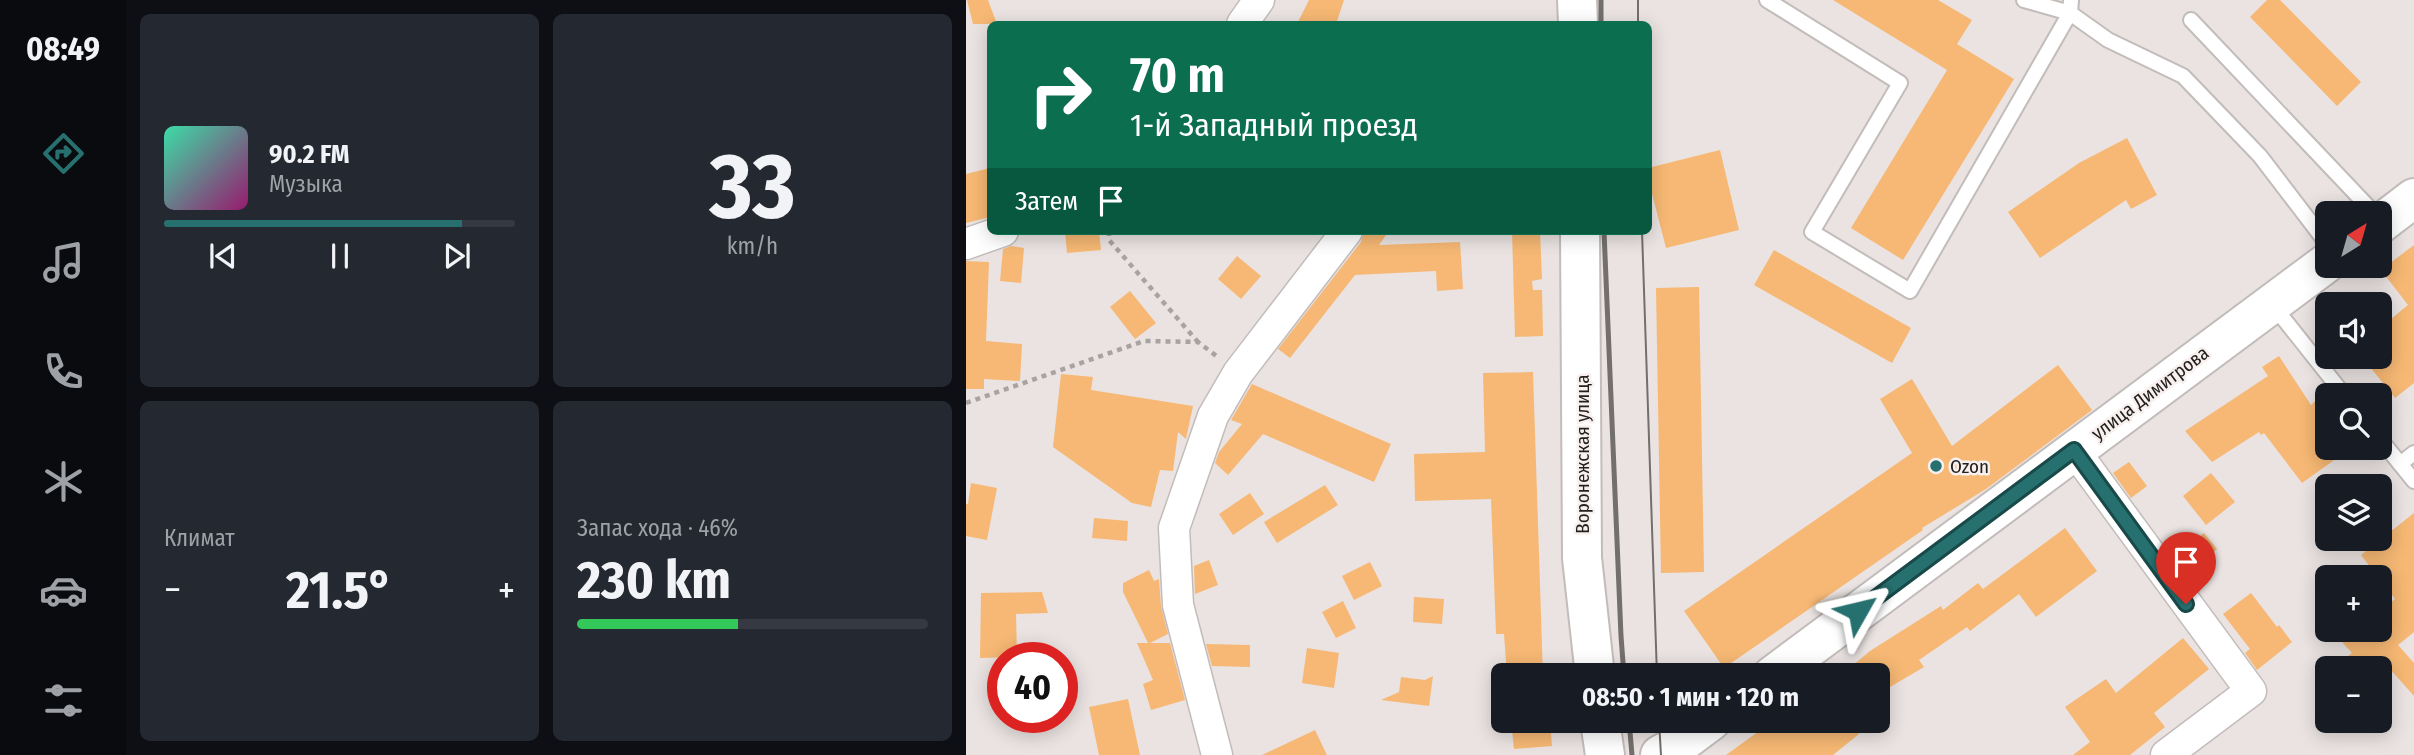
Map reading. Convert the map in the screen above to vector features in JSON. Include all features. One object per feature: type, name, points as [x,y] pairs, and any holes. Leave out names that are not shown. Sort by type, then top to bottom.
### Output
[{"type":"street","points":[[1244,21],[1259,0]]},
{"type":"street","points":[[1577,0],[1578,21]]},
{"type":"street","points":[[2392,212],[2414,198]]},
{"type":"street","points":[[966,244],[992,235]]},
{"type":"street","points":[[1217,755],[1178,605],[1174,528],[1213,415],[1238,373],[1344,235]]},
{"type":"street","name":"Воронежская улица","points":[[1580,235],[1583,558],[1594,663]]},
{"type":"street","name":"улица Димитрова","points":[[1789,663],[2315,271]]},
{"type":"street","points":[[2074,450],[2251,691],[2179,751]]},
{"type":"street","points":[[1602,733],[1605,755]]},
{"type":"street","points":[[1674,751],[1696,733]]},
{"type":"lane","points":[[1767,0],[1900,83],[1812,232],[1910,291],[2071,6]]},
{"type":"lane","points":[[2024,0],[2071,6],[2108,40],[2183,76],[2260,156],[2315,227]]},
{"type":"lane","points":[[2191,20],[2361,201]]},
{"type":"lane","points":[[2271,303],[2335,383]]},
{"type":"lane","points":[[2400,464],[2414,453]]},
{"type":"lane","points":[[2392,454],[2414,481]]},
{"type":"path","points":[[1109,235],[1109,240],[1198,342],[1238,373]]},
{"type":"path","points":[[966,403],[1143,341],[1198,342]]},
{"type":"building","points":[[967,0],[988,0],[996,21],[973,24]]},
{"type":"building","points":[[1309,0],[1344,0],[1337,21],[1298,21]]},
{"type":"building","points":[[1833,0],[1938,0],[1972,20],[1957,44],[2014,79],[1903,260],[1851,228],[1947,70]]},
{"type":"building","points":[[2267,0],[2280,0],[2361,82],[2337,106],[2250,17]]},
{"type":"building","points":[[2127,138],[2157,195],[2131,209],[2126,200],[2040,258],[2008,212],[2079,163]]},
{"type":"building","points":[[1720,150],[1739,230],[1666,248],[1652,194],[1652,167]]},
{"type":"building","points":[[987,169],[987,218],[966,223],[966,174]]},
{"type":"building","points":[[1065,235],[1099,235],[1101,250],[1067,253]]},
{"type":"building","points":[[1363,235],[1386,235],[1379,245],[1460,242],[1463,289],[1437,291],[1436,271],[1355,275],[1290,358],[1278,349],[1361,242]]},
{"type":"building","points":[[1512,235],[1540,235],[1542,279],[1532,281],[1533,290],[1542,290],[1543,336],[1515,337]]},
{"type":"building","points":[[2414,245],[2414,383],[2395,398],[2392,394],[2392,383],[2383,383],[2372,369],[2392,369],[2392,318],[2408,305],[2387,278],[2392,278],[2392,262]]},
{"type":"building","points":[[1011,246],[1024,248],[1021,283],[1000,281],[1003,249]]},
{"type":"building","points":[[1774,250],[1911,328],[1892,363],[1754,285]]},
{"type":"building","points":[[1237,256],[1261,276],[1241,299],[1218,279]]},
{"type":"building","points":[[966,261],[989,262],[986,341],[1022,344],[1020,381],[984,379],[984,389],[966,389]]},
{"type":"building","points":[[1699,287],[1704,572],[1661,573],[1656,288]]},
{"type":"building","points":[[1130,291],[1156,323],[1135,339],[1110,307]]},
{"type":"building","points":[[2279,356],[2311,405],[2315,401],[2315,460],[2334,460],[2302,483],[2264,433],[2261,435],[2259,432],[2212,462],[2185,431],[2268,376],[2262,367]]},
{"type":"building","points":[[2058,365],[2092,410],[1986,489],[1922,528],[1923,530],[1731,663],[1720,663],[1684,611],[1912,453],[1880,399],[1912,379],[1952,446]]},
{"type":"building","points":[[1533,372],[1543,663],[1506,663],[1504,634],[1496,634],[1491,499],[1415,501],[1414,454],[1485,452],[1483,373]]},
{"type":"building","points":[[1061,374],[1093,377],[1091,390],[1193,406],[1186,439],[1178,432],[1173,471],[1160,470],[1151,507],[1132,503],[1053,447]]},
{"type":"building","points":[[1252,384],[1391,444],[1374,482],[1263,434],[1228,475],[1215,463],[1219,452],[1242,424],[1231,420]]},
{"type":"building","points":[[2129,462],[2147,486],[2131,498],[2113,473]]},
{"type":"building","points":[[2211,473],[2235,502],[2206,525],[2183,496]]},
{"type":"building","points":[[971,483],[997,488],[987,540],[966,536],[966,504]]},
{"type":"building","points":[[1325,485],[1338,505],[1277,543],[1264,522]]},
{"type":"building","points":[[1250,493],[1264,514],[1233,535],[1219,514]]},
{"type":"building","points":[[2414,513],[2414,632],[2398,645],[2414,663],[2414,696],[2392,671],[2392,656],[2348,656],[2352,653],[2342,642],[2392,642],[2392,601],[2395,599],[2392,595],[2392,565],[2369,565],[2361,555],[2366,551],[2392,551],[2392,530]]},
{"type":"building","points":[[1094,518],[1128,521],[1127,541],[1092,538]]},
{"type":"building","points":[[2065,528],[2097,571],[2036,617],[2019,594],[1970,631],[1967,627],[1919,660],[1924,667],[1890,687],[1890,663],[1856,663],[1941,606],[1943,610],[1978,583],[1983,589]]},
{"type":"building","points":[[2204,533],[2217,549],[2193,569],[2180,552]]},
{"type":"building","points":[[1209,560],[1218,585],[1195,594],[1194,566]]},
{"type":"building","points":[[1370,562],[1382,586],[1354,600],[1342,576]]},
{"type":"building","points":[[1149,570],[1154,581],[1159,579],[1161,606],[1168,634],[1150,643],[1170,643],[1185,700],[1151,710],[1143,684],[1153,680],[1137,643],[1148,643],[1123,592],[1123,583]]},
{"type":"building","points":[[1042,592],[1048,613],[1016,614],[1017,642],[987,642],[987,658],[980,658],[981,593]]},
{"type":"building","points":[[2251,593],[2292,642],[2257,670],[2245,653],[2250,649],[2223,614]]},
{"type":"building","points":[[1414,597],[1444,599],[1442,624],[1413,622]]},
{"type":"building","points":[[1343,601],[1356,628],[1336,638],[1322,612]]},
{"type":"building","points":[[2183,638],[2209,669],[2154,713],[2165,727],[2130,755],[2073,755],[2090,742],[2065,707],[2106,679],[2116,693]]},
{"type":"building","points":[[1206,644],[1250,645],[1250,667],[1212,666]]},
{"type":"building","points":[[1307,648],[1339,653],[1334,688],[1302,683]]},
{"type":"building","points":[[1433,676],[1429,706],[1381,700],[1399,692],[1401,677],[1425,680]]},
{"type":"building","points":[[1128,699],[1140,755],[1099,755],[1089,707]]},
{"type":"building","points":[[1315,730],[1327,755],[1262,755]]},
{"type":"building","points":[[1512,733],[1551,733],[1552,746],[1514,749]]},
{"type":"building","points":[[1756,733],[1859,734],[1833,755],[1726,755]]},
{"type":"tram line","points":[[1638,0],[1638,21]]},
{"type":"tram line","points":[[1642,235],[1657,663]]},
{"type":"tram line","points":[[1660,733],[1661,755]]},
{"type":"railway","points":[[1601,0],[1601,21]]},
{"type":"railway","points":[[1604,235],[1623,663]]},
{"type":"railway","points":[[1630,733],[1632,755]]},
{"type":"place","name":"Ozon","points":[[1936,466]]},
{"type":"route","points":[[1858,611],[2074,450],[2186,604]]}]
